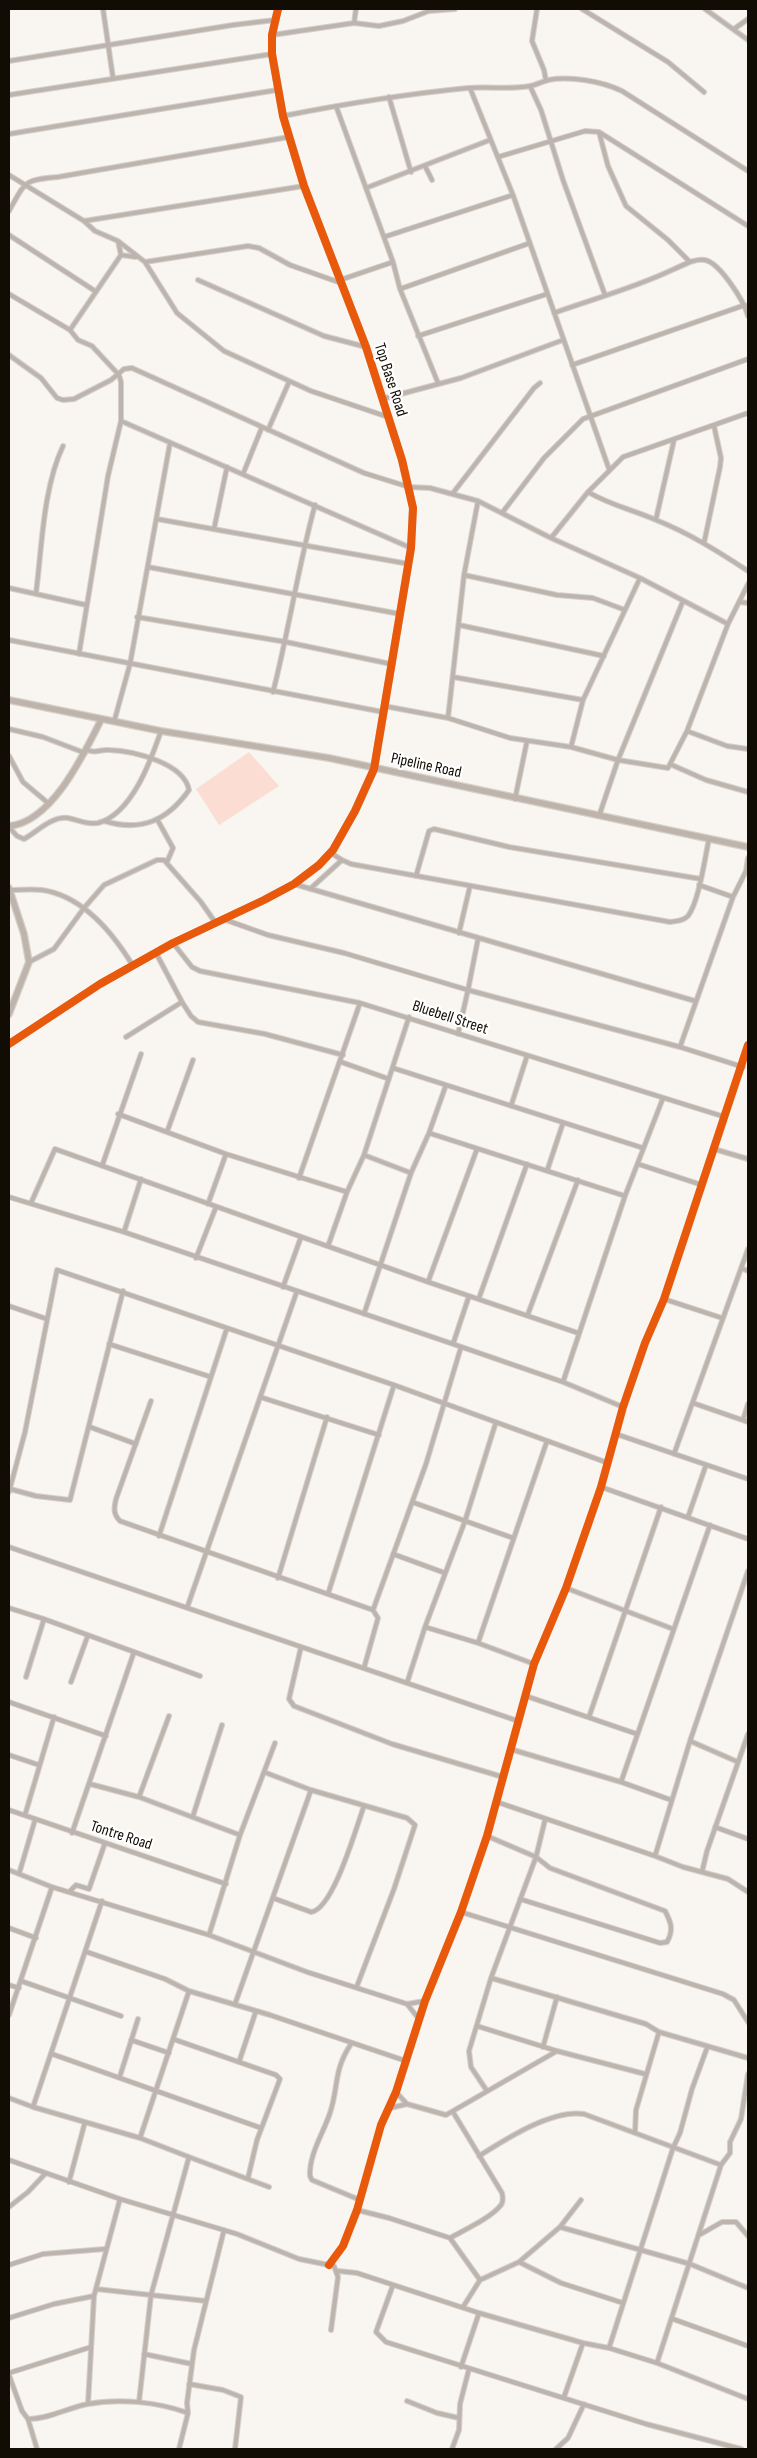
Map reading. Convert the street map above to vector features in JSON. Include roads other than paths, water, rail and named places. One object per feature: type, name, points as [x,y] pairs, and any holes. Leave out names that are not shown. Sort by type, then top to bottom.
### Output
[{"type":"street","points":[[103,9],[113,78]]},
{"type":"street","name":"Top Base Road","points":[[278,9],[272,35],[272,54],[283,116],[304,186],[366,347],[409,487],[413,508],[409,564],[374,769],[355,811],[331,854]]},
{"type":"street","points":[[354,23],[356,9]]},
{"type":"street","points":[[272,35],[354,23],[379,26],[403,21],[429,12],[456,9]]},
{"type":"street","points":[[537,9],[532,40],[542,63],[546,81]]},
{"type":"street","points":[[582,9],[668,62],[704,92]]},
{"type":"street","points":[[705,9],[748,40]]},
{"type":"street","points":[[734,29],[748,19]]},
{"type":"street","points":[[9,61],[233,24],[275,20]]},
{"type":"street","points":[[9,94],[272,54]]},
{"type":"street","points":[[283,116],[389,97],[470,88],[530,86],[546,81],[582,80],[611,86],[702,140],[748,172]]},
{"type":"street","points":[[530,86],[551,140],[566,188],[605,295]]},
{"type":"street","points":[[470,88],[513,195],[591,415],[608,469]]},
{"type":"street","points":[[9,134],[277,90]]},
{"type":"street","points":[[389,97],[412,172]]},
{"type":"street","points":[[336,106],[393,262],[400,289],[438,383]]},
{"type":"street","points":[[498,157],[585,131],[599,132],[748,226]]},
{"type":"street","points":[[599,132],[608,166],[626,206],[668,240],[690,262]]},
{"type":"street","points":[[9,211],[25,184],[32,179],[58,177],[289,138]]},
{"type":"street","points":[[366,188],[412,172],[490,140]]},
{"type":"street","points":[[425,166],[432,180]]},
{"type":"street","points":[[9,174],[84,221],[95,231],[118,241],[136,257],[145,262],[177,313],[224,351],[289,382],[388,417]]},
{"type":"street","points":[[84,221],[304,186]]},
{"type":"street","points":[[384,237],[513,195]]},
{"type":"street","points":[[9,235],[95,291]]},
{"type":"street","points":[[118,241],[122,256]]},
{"type":"street","points":[[400,289],[530,243]]},
{"type":"street","points":[[145,262],[248,246],[259,248],[290,265],[341,281],[393,262]]},
{"type":"street","points":[[70,330],[95,291],[106,280],[118,258],[122,256],[136,257]]},
{"type":"street","points":[[554,313],[653,279],[690,262],[700,260],[711,263],[725,277],[745,305],[748,316]]},
{"type":"street","points":[[198,280],[324,336],[366,347]]},
{"type":"street","points":[[9,294],[70,330],[78,340],[92,346],[119,375],[121,421],[108,476],[79,654]]},
{"type":"street","points":[[418,336],[547,294]]},
{"type":"street","points":[[572,365],[745,305]]},
{"type":"street","points":[[382,399],[493,367],[563,340]]},
{"type":"street","points":[[9,355],[42,378],[57,398],[63,400],[74,399],[119,375],[124,369],[132,368],[364,473],[409,487],[430,488],[478,500],[550,538],[640,578],[728,624]]},
{"type":"street","points":[[502,513],[544,458],[575,425],[591,415],[748,359]]},
{"type":"street","points":[[268,430],[289,382]]},
{"type":"street","points":[[453,493],[534,388],[540,383]]},
{"type":"street","points":[[550,538],[608,469],[622,457],[748,413]]},
{"type":"street","points":[[121,421],[411,548]]},
{"type":"street","points":[[704,543],[721,458],[714,426]]},
{"type":"street","points":[[243,474],[262,427]]},
{"type":"street","points":[[656,520],[674,440]]},
{"type":"street","points":[[114,722],[130,664],[170,443]]},
{"type":"street","points":[[36,593],[50,488],[56,462],[63,446]]},
{"type":"street","points":[[214,529],[227,467]]},
{"type":"street","points":[[588,492],[613,505],[656,520],[704,543],[748,571]]},
{"type":"street","points":[[448,718],[464,575],[478,500]]},
{"type":"street","points":[[273,692],[286,642],[304,545],[315,505]]},
{"type":"street","points":[[157,519],[409,564]]},
{"type":"street","points":[[148,567],[400,614]]},
{"type":"street","points":[[464,575],[557,594],[593,598],[626,610]]},
{"type":"street","points":[[571,747],[583,700],[640,578]]},
{"type":"street","points":[[9,640],[273,692],[448,718],[473,727],[527,741],[571,747],[618,760],[666,768],[672,765],[688,730],[728,624],[748,584]]},
{"type":"street","points":[[9,588],[86,605]]},
{"type":"street","points":[[599,816],[618,760],[683,601]]},
{"type":"street","points":[[739,602],[748,603]]},
{"type":"street","points":[[138,617],[286,642],[391,664]]},
{"type":"street","points":[[459,625],[604,656]]},
{"type":"street","points":[[453,677],[583,700]]},
{"type":"street","name":"Pipeline Road","points":[[9,700],[100,720],[329,758],[748,847]]},
{"type":"street","points":[[9,729],[44,737],[86,751],[95,753],[112,750],[152,758],[181,773],[188,782],[190,790],[184,798],[157,819],[139,826],[129,827],[104,821],[87,824],[68,818],[46,825],[24,839],[17,836],[9,826],[22,824],[48,803],[67,782],[86,751],[100,720]]},
{"type":"street","points":[[688,730],[716,743],[748,749]]},
{"type":"street","points":[[104,821],[134,794],[152,758],[161,731]]},
{"type":"street","points":[[515,799],[527,741]]},
{"type":"street","points":[[9,756],[23,782],[48,803]]},
{"type":"street","points":[[672,765],[706,780],[748,792]]},
{"type":"street","points":[[157,819],[173,848],[167,862]]},
{"type":"street","points":[[416,876],[429,831],[434,829],[509,847],[552,852],[701,878]]},
{"type":"street","points":[[9,1044],[100,984],[173,942],[294,884],[331,854],[351,864],[670,922],[680,921],[688,916],[701,878],[708,839]]},
{"type":"street","points":[[680,1047],[733,897],[746,871],[748,858]]},
{"type":"street","points":[[28,962],[54,949],[84,908],[108,883],[157,860],[167,862],[201,902],[215,922]]},
{"type":"street","points":[[310,889],[342,860]]},
{"type":"street","points":[[294,884],[695,1001]]},
{"type":"street","points":[[699,885],[733,897]]},
{"type":"street","points":[[459,933],[470,886]]},
{"type":"street","points":[[9,1014],[28,962],[24,934],[10,889],[40,890],[53,893],[84,908],[117,941],[134,966]]},
{"type":"street","points":[[223,918],[268,935],[344,953],[468,990],[680,1047],[742,1067]]},
{"type":"street","points":[[458,1034],[478,938]]},
{"type":"street","name":"Bluebell Street","points":[[173,942],[192,967],[200,971],[360,1002],[725,1117]]},
{"type":"street","points":[[156,953],[182,1002],[191,1016],[198,1022],[265,1034],[343,1055]]},
{"type":"street","points":[[126,1036],[182,1002]]},
{"type":"street","points":[[299,1178],[341,1062],[360,1002]]},
{"type":"street","points":[[328,1246],[347,1192],[364,1155],[390,1079],[408,1017]]},
{"type":"street","points":[[329,2265],[343,2246],[357,2210],[372,2150],[396,2092],[425,2002],[461,1912],[487,1836],[534,1664],[566,1588],[601,1487],[645,1343],[664,1298],[748,1045]]},
{"type":"street","points":[[102,1166],[118,1114],[141,1054]]},
{"type":"street","points":[[511,1106],[527,1056]]},
{"type":"street","points":[[167,1132],[193,1060]]},
{"type":"street","points":[[341,1062],[390,1079]]},
{"type":"street","points":[[393,1068],[643,1148]]},
{"type":"street","points":[[364,1314],[411,1173],[429,1133],[446,1085]]},
{"type":"street","points":[[563,1382],[625,1196],[663,1098]]},
{"type":"street","points":[[118,1114],[226,1154],[347,1192]]},
{"type":"street","points":[[547,1171],[563,1123]]},
{"type":"street","points":[[429,1133],[625,1196]]},
{"type":"street","points":[[428,1282],[477,1148]]},
{"type":"street","points":[[31,1203],[55,1149],[381,1266],[528,1314],[578,1333]]},
{"type":"street","points":[[714,1149],[748,1159]]},
{"type":"street","points":[[208,1204],[226,1154]]},
{"type":"street","points":[[364,1155],[411,1173]]},
{"type":"street","points":[[479,1298],[527,1164]]},
{"type":"street","points":[[638,1164],[702,1185]]},
{"type":"street","points":[[124,1232],[141,1179]]},
{"type":"street","points":[[528,1314],[578,1180]]},
{"type":"street","points":[[9,1197],[124,1232],[462,1347],[563,1382],[624,1407]]},
{"type":"street","points":[[196,1258],[216,1207]]},
{"type":"street","points":[[283,1286],[302,1237]]},
{"type":"street","points":[[674,1454],[748,1249]]},
{"type":"street","points":[[741,1268],[748,1271]]},
{"type":"street","points":[[123,1291],[70,1500],[9,1491],[25,1432],[57,1270],[123,1291],[276,1346],[394,1384],[608,1462]]},
{"type":"street","points":[[187,1608],[276,1346],[297,1291]]},
{"type":"street","points":[[452,1344],[469,1296]]},
{"type":"street","points":[[664,1298],[722,1318]]},
{"type":"street","points":[[9,1306],[47,1319]]},
{"type":"street","points":[[159,1536],[227,1328]]},
{"type":"street","points":[[109,1344],[211,1378]]},
{"type":"street","points":[[373,1610],[412,1502],[462,1347]]},
{"type":"street","points":[[328,1594],[394,1384]]},
{"type":"street","points":[[260,1397],[379,1435]]},
{"type":"street","points":[[151,1401],[116,1499],[114,1513],[120,1521],[206,1553],[373,1610],[378,1615],[377,1624],[364,1668]]},
{"type":"street","points":[[693,1403],[748,1422]]},
{"type":"street","points":[[743,1420],[748,1404]]},
{"type":"street","points":[[278,1578],[327,1417]]},
{"type":"street","points":[[407,1683],[424,1627],[465,1521],[496,1422]]},
{"type":"street","points":[[90,1427],[136,1444]]},
{"type":"street","points":[[616,1434],[748,1479]]},
{"type":"street","points":[[478,1643],[547,1441]]},
{"type":"street","points":[[688,1517],[706,1465]]},
{"type":"street","points":[[601,1487],[748,1539]]},
{"type":"street","points":[[412,1502],[514,1538]]},
{"type":"street","points":[[588,1717],[661,1507]]},
{"type":"street","points":[[621,1782],[710,1525]]},
{"type":"street","points":[[9,1547],[518,1721]]},
{"type":"street","points":[[393,1554],[445,1573]]},
{"type":"street","points":[[655,1856],[690,1741],[748,1571]]},
{"type":"street","points":[[566,1588],[624,1612],[673,1629]]},
{"type":"street","points":[[9,1608],[88,1634],[200,1676]]},
{"type":"street","points":[[26,1677],[44,1619]]},
{"type":"street","points":[[424,1627],[478,1643],[534,1664]]},
{"type":"street","points":[[71,1682],[88,1634]]},
{"type":"street","points":[[301,1647],[289,1699],[294,1706],[392,1744],[503,1777]]},
{"type":"street","points":[[72,1834],[134,1652]]},
{"type":"street","points":[[526,1696],[637,1734]]},
{"type":"street","points":[[9,1702],[106,1736]]},
{"type":"street","points":[[139,1797],[169,1716]]},
{"type":"street","points":[[25,1815],[38,1765],[54,1717]]},
{"type":"street","points":[[192,1816],[222,1725]]},
{"type":"street","points":[[702,1872],[715,1827],[748,1734]]},
{"type":"street","points":[[690,1741],[738,1762]]},
{"type":"street","points":[[209,1935],[240,1835],[275,1743]]},
{"type":"street","points":[[510,1749],[621,1782],[671,1800]]},
{"type":"street","points":[[9,1755],[38,1765]]},
{"type":"street","points":[[264,1772],[312,1790],[407,1818],[414,1822],[415,1830],[357,1986]]},
{"type":"street","points":[[90,1784],[139,1797],[240,1835]]},
{"type":"street","points":[[235,2004],[312,1790]]},
{"type":"street","points":[[497,1802],[545,1820],[728,1879],[748,1892]]},
{"type":"street","points":[[273,1898],[311,1912],[317,1912],[323,1907],[332,1892],[364,1806]]},
{"type":"street","name":"Tontre Road","points":[[9,1810],[72,1834],[105,1843],[226,1884]]},
{"type":"street","points":[[19,1874],[35,1820]]},
{"type":"street","points":[[486,2091],[471,2067],[469,2058],[491,1978],[536,1857],[545,1820]]},
{"type":"street","points":[[715,1827],[748,1839]]},
{"type":"street","points":[[487,1836],[536,1857],[550,1868],[665,1911],[672,1926],[667,1942],[660,1942],[520,1899]]},
{"type":"street","points":[[69,1892],[76,1886],[89,1889],[105,1843]]},
{"type":"street","points":[[9,1870],[52,1887],[209,1935],[307,1972],[357,1986],[407,2004],[425,2002]]},
{"type":"street","points":[[9,2015],[52,1887]]},
{"type":"street","points":[[33,2107],[69,1999],[87,1952],[102,1901]]},
{"type":"street","points":[[461,1912],[723,1994],[734,2000],[748,2022]]},
{"type":"street","points":[[9,1928],[36,1938]]},
{"type":"street","points":[[87,1952],[166,1979],[189,1991],[235,2004],[406,2061]]},
{"type":"street","points":[[491,1978],[646,2024],[659,2032],[707,2048],[748,2058]]},
{"type":"street","points":[[21,1982],[121,2016]]},
{"type":"street","points":[[9,1985],[19,1988]]},
{"type":"street","points":[[140,2138],[189,1991]]},
{"type":"street","points":[[542,2047],[557,1997]]},
{"type":"street","points":[[407,2004],[420,2020]]},
{"type":"street","points":[[239,2062],[256,2011]]},
{"type":"street","points":[[120,2076],[138,2019]]},
{"type":"street","points":[[477,2026],[542,2047],[645,2074]]},
{"type":"street","points":[[636,2133],[636,2110],[645,2074],[659,2032]]},
{"type":"street","points":[[173,2039],[276,2075],[280,2079],[268,2115],[261,2128],[248,2178]]},
{"type":"street","points":[[131,2040],[169,2053]]},
{"type":"street","points":[[351,2044],[337,2070],[331,2111],[318,2142],[310,2176],[312,2180],[318,2183],[360,2200]]},
{"type":"street","points":[[609,2348],[673,2148],[680,2133],[692,2088],[707,2048]]},
{"type":"street","points":[[396,2092],[407,2104],[443,2116],[557,2051]]},
{"type":"street","points":[[52,2054],[157,2089],[261,2128]]},
{"type":"street","points":[[657,2363],[701,2234],[721,2165],[730,2153],[730,2142],[741,2119],[748,2074]]},
{"type":"street","points":[[9,2098],[33,2107],[140,2138],[269,2186]]},
{"type":"street","points":[[390,2108],[407,2104]]},
{"type":"street","points":[[450,2238],[477,2223],[502,2203],[502,2194],[453,2112]]},
{"type":"street","points":[[479,2156],[519,2131],[572,2112],[584,2114],[721,2165]]},
{"type":"street","points":[[69,2182],[85,2122]]},
{"type":"street","points":[[139,2402],[151,2295],[189,2156]]},
{"type":"street","points":[[9,2160],[120,2199],[224,2230],[286,2254],[334,2266],[338,2271],[357,2273],[479,2313],[657,2363],[748,2399]]},
{"type":"street","points":[[9,2207],[28,2192],[45,2174]]},
{"type":"street","points":[[88,2404],[94,2296],[120,2199]]},
{"type":"street","points":[[463,2307],[480,2280],[519,2262],[560,2227],[581,2200]]},
{"type":"street","points":[[357,2210],[389,2218],[450,2238],[480,2280]]},
{"type":"street","points":[[701,2234],[722,2222],[736,2222],[748,2236]]},
{"type":"street","points":[[560,2227],[690,2264],[748,2288]]},
{"type":"street","points":[[179,2449],[188,2414],[192,2364],[224,2230]]},
{"type":"street","points":[[9,2265],[32,2256],[50,2253],[106,2249]]},
{"type":"street","points":[[519,2262],[561,2283],[623,2303]]},
{"type":"street","points":[[331,2330],[338,2271]]},
{"type":"street","points":[[393,2285],[376,2332],[386,2342],[646,2424],[741,2449]]},
{"type":"street","points":[[96,2289],[206,2301]]},
{"type":"street","points":[[9,2318],[54,2304],[94,2296]]},
{"type":"street","points":[[461,2367],[479,2313]]},
{"type":"street","points":[[673,2319],[748,2346]]},
{"type":"street","points":[[564,2397],[583,2343]]},
{"type":"street","points":[[37,2449],[28,2419],[22,2411],[9,2374],[91,2347]]},
{"type":"street","points":[[144,2354],[192,2364]]},
{"type":"street","points":[[452,2449],[459,2430],[460,2404],[469,2369]]},
{"type":"street","points":[[189,2384],[223,2390],[241,2397],[234,2449]]},
{"type":"street","points":[[407,2401],[459,2418]]},
{"type":"street","points":[[28,2419],[38,2419],[88,2404],[139,2402],[188,2414]]},
{"type":"street","points":[[556,2449],[568,2438],[584,2404]]},
{"type":"street","points":[[716,2449],[720,2443]]}]
